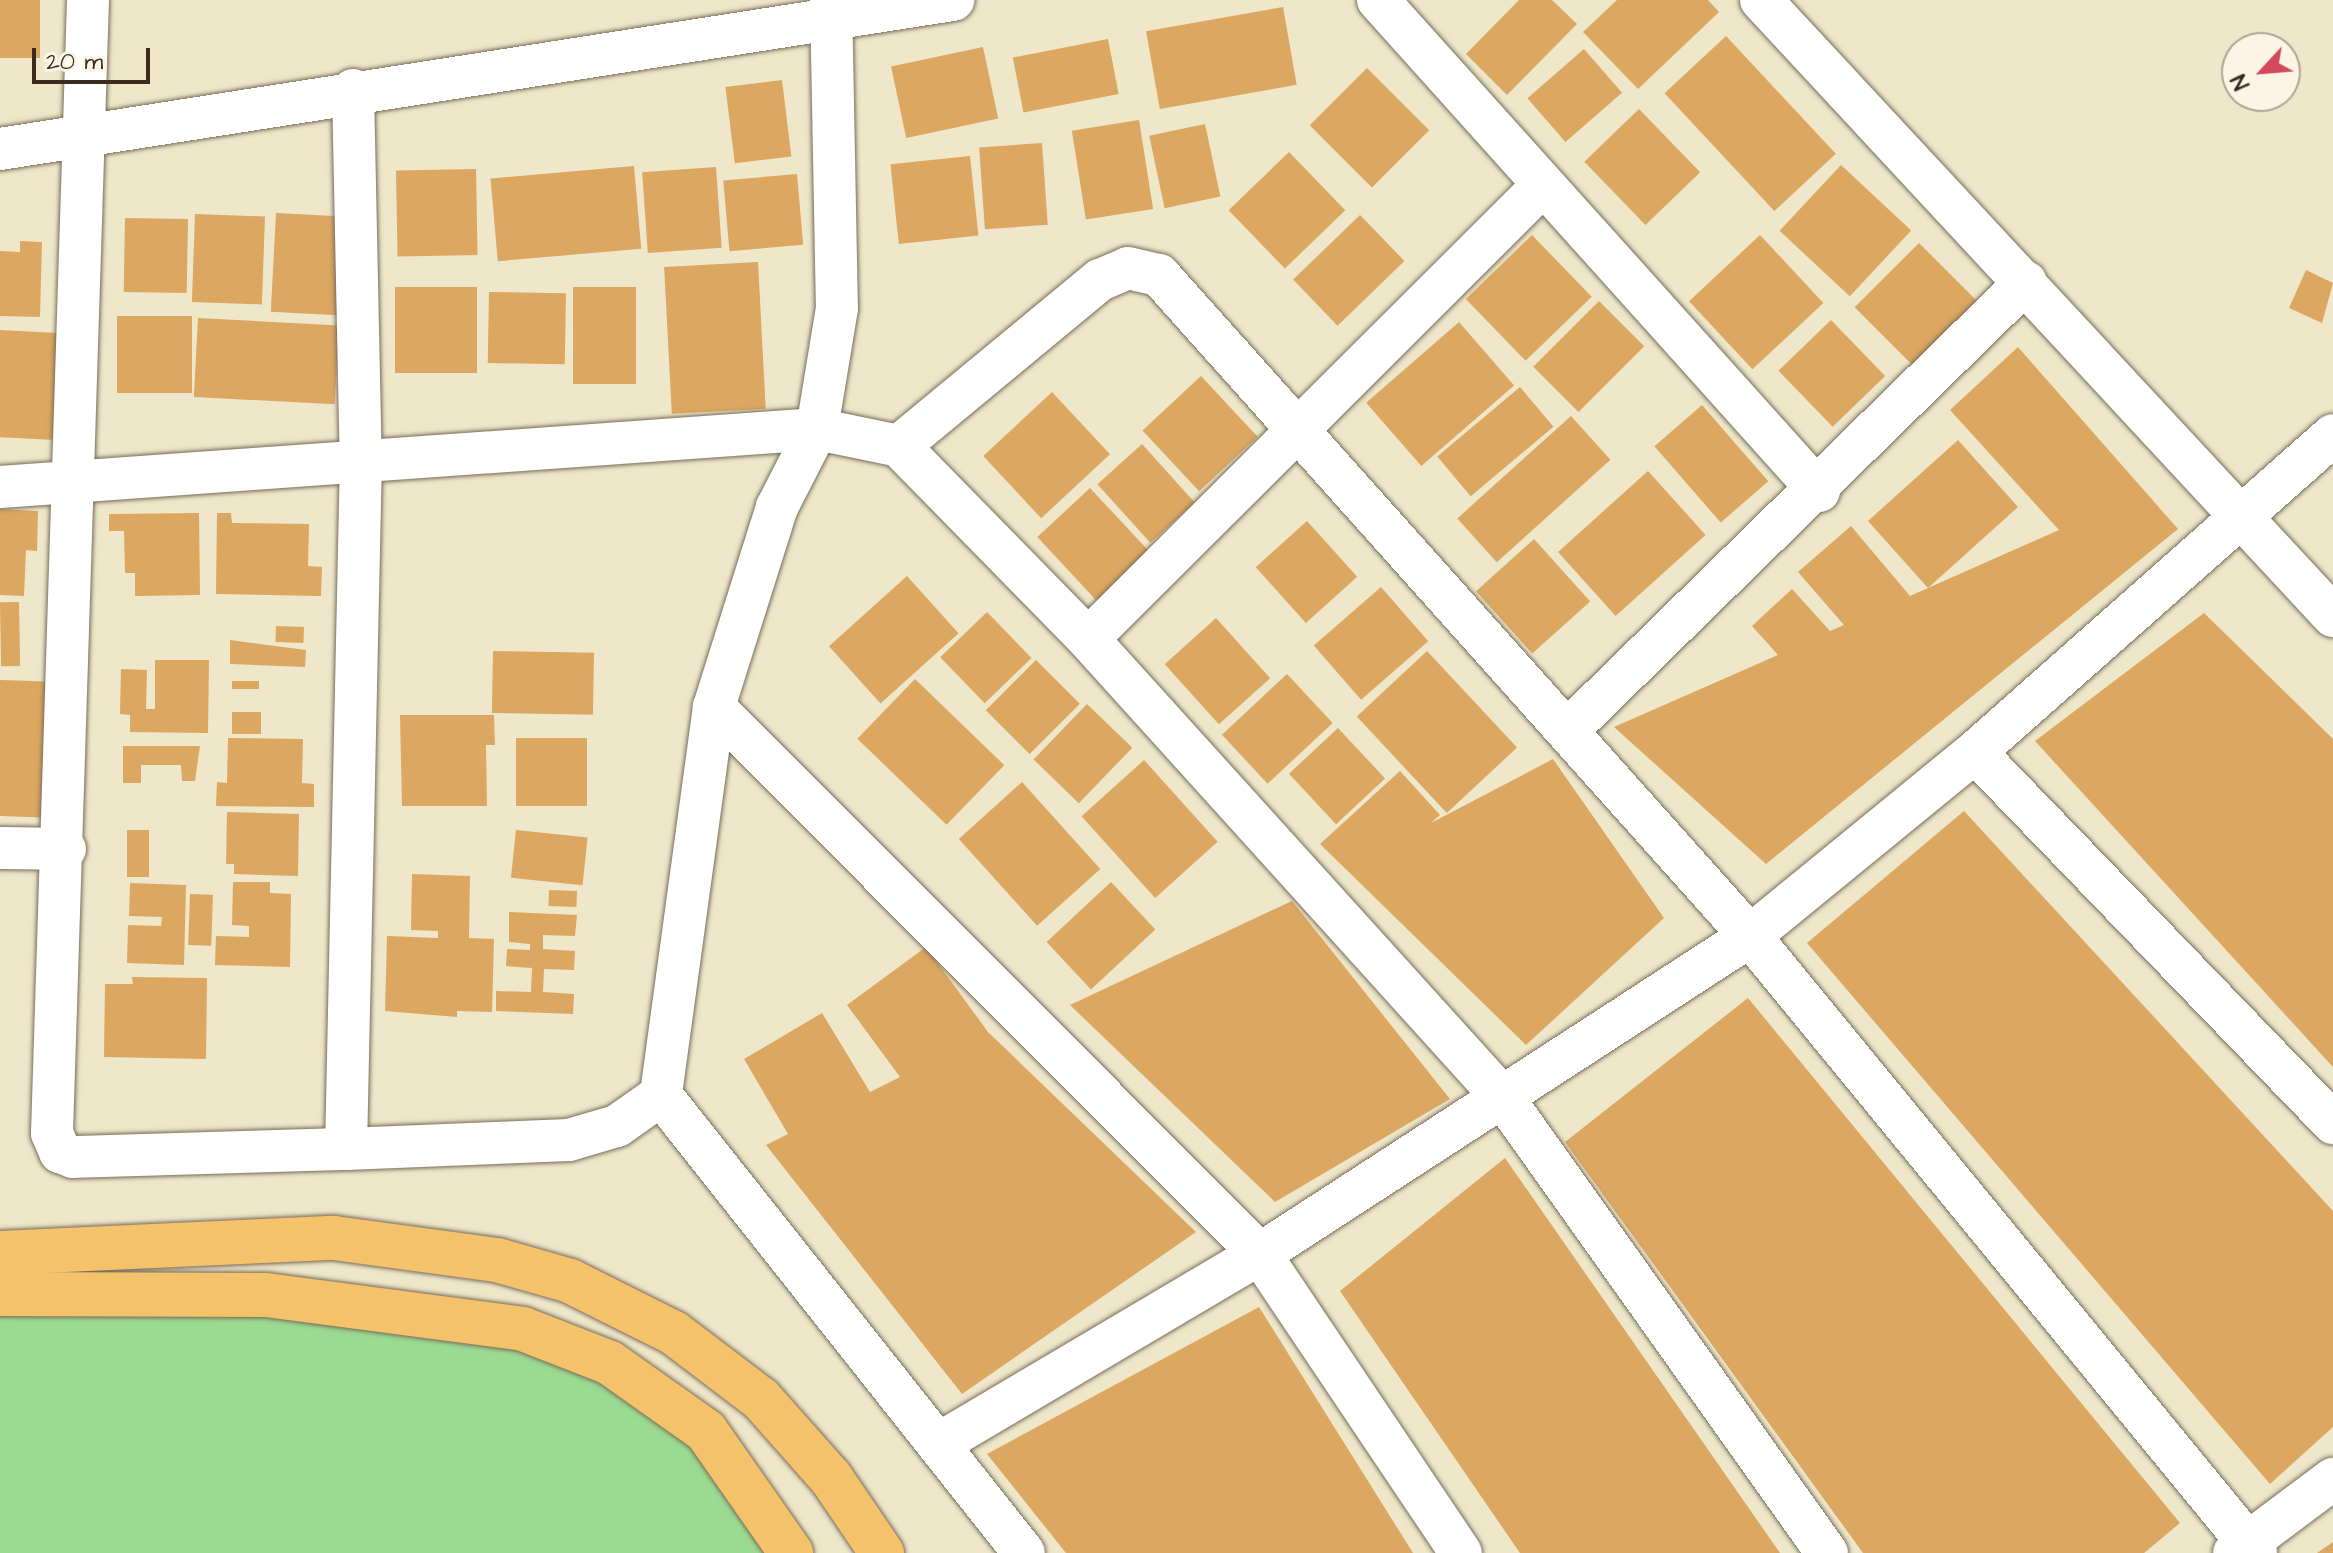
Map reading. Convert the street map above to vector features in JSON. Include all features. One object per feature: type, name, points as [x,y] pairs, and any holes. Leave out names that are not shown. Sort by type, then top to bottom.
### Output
[{"type":"highway","points":[[0,1253],[334,1238],[497,1260],[570,1281],[674,1333],[761,1399],[831,1478],[882,1553]]},
{"type":"highway","points":[[0,1294],[266,1295],[523,1329],[610,1363],[706,1431],[791,1553]]},
{"type":"street","points":[[88,0],[65,849],[52,1133],[60,1152],[346,1149],[569,1140],[617,1126],[661,1095]]},
{"type":"street","points":[[0,149],[831,9],[953,0]]},
{"type":"street","points":[[1378,0],[1819,491]]},
{"type":"street","points":[[1761,0],[2026,282],[2239,520],[2333,616]]},
{"type":"street","points":[[831,9],[837,308],[817,429],[777,507],[714,707],[661,1095],[940,1443],[1024,1553]]},
{"type":"street","points":[[346,1149],[361,457],[353,90]]},
{"type":"street","points":[[1088,639],[1294,426],[1543,185]]},
{"type":"street","points":[[899,446],[1100,280],[1128,268],[1159,275],[1569,729],[1750,936],[2247,1549],[2333,1479]]},
{"type":"street","points":[[1569,729],[1819,491],[2026,282]]},
{"type":"street","points":[[0,487],[74,485],[361,457],[817,429],[899,446],[1088,639],[1504,1099],[1827,1553]]},
{"type":"street","points":[[940,1443],[1260,1254],[1504,1099],[1750,936],[1975,752],[2333,435]]},
{"type":"street","points":[[714,707],[1260,1254],[1461,1553]]},
{"type":"street","points":[[1975,752],[2333,1123]]},
{"type":"street","points":[[0,848],[65,849]]},
{"type":"green space","points":[[0,1301],[418,1318],[522,1337],[700,1441],[781,1553],[0,1553]]},
{"type":"building","points":[[0,0],[40,0],[40,58],[0,58]]},
{"type":"building","points":[[1519,0],[1552,0],[1577,24],[1507,95],[1466,54]]},
{"type":"building","points":[[1617,0],[1708,0],[1719,12],[1638,89],[1583,32]]},
{"type":"building","points":[[1283,7],[1297,85],[1160,109],[1146,31]]},
{"type":"building","points":[[1726,36],[1836,154],[1774,211],[1665,93]]},
{"type":"building","points":[[1108,39],[1119,94],[1023,112],[1013,58]]},
{"type":"building","points":[[983,47],[998,118],[906,138],[891,67]]},
{"type":"building","points":[[1584,49],[1622,93],[1565,142],[1527,98]]},
{"type":"building","points":[[1367,68],[1429,130],[1372,188],[1310,125]]},
{"type":"building","points":[[782,80],[791,156],[735,163],[725,87]]},
{"type":"building","points":[[1639,109],[1700,172],[1645,225],[1584,162]]},
{"type":"building","points":[[1139,120],[1153,209],[1086,220],[1072,131]]},
{"type":"building","points":[[1205,124],[1220,196],[1165,208],[1149,136]]},
{"type":"building","points":[[1042,143],[1048,225],[985,229],[979,147]]},
{"type":"building","points":[[1289,152],[1345,210],[1285,269],[1229,210]]},
{"type":"building","points":[[970,156],[978,236],[899,244],[890,164]]},
{"type":"building","points":[[1841,165],[1911,230],[1850,296],[1780,231]]},
{"type":"building","points":[[634,166],[641,249],[498,261],[491,179]]},
{"type":"building","points":[[716,167],[722,248],[648,253],[642,172]]},
{"type":"building","points":[[476,169],[478,255],[398,256],[396,170]]},
{"type":"building","points":[[797,174],[803,245],[729,251],[723,180]]},
{"type":"building","points":[[276,213],[343,217],[338,315],[271,312]]},
{"type":"building","points":[[195,214],[265,216],[262,304],[192,302]]},
{"type":"building","points":[[1360,215],[1404,261],[1338,326],[1293,280]]},
{"type":"building","points":[[125,218],[188,219],[187,293],[124,292]]},
{"type":"building","points":[[1532,235],[1592,297],[1526,361],[1466,299]]},
{"type":"building","points":[[1760,235],[1823,303],[1752,369],[1689,301]]},
{"type":"building","points":[[20,241],[42,242],[40,317],[0,316],[0,251],[20,252]]},
{"type":"building","points":[[1919,243],[1976,300],[1912,365],[1855,307]]},
{"type":"building","points":[[758,262],[766,409],[672,414],[664,267]]},
{"type":"building","points":[[2306,270],[2333,283],[2322,323],[2289,308]]},
{"type":"building","points":[[395,287],[477,287],[477,373],[395,373]]},
{"type":"building","points":[[573,287],[636,287],[636,384],[573,384]]},
{"type":"building","points":[[489,292],[566,293],[565,364],[488,363]]},
{"type":"building","points":[[1599,301],[1644,346],[1578,412],[1533,367]]},
{"type":"building","points":[[117,316],[192,316],[192,393],[117,393]]},
{"type":"building","points":[[198,318],[339,325],[335,404],[194,397]]},
{"type":"building","points":[[1831,320],[1885,376],[1833,427],[1778,371]]},
{"type":"building","points":[[1459,322],[1514,385],[1421,466],[1366,403]]},
{"type":"building","points":[[0,330],[67,334],[61,440],[0,437]]},
{"type":"building","points":[[2018,347],[2178,529],[1766,864],[1614,727],[1778,655],[1752,626],[1792,589],[1830,631],[1844,625],[1798,572],[1851,526],[1910,596],[2059,530],[1950,410]]},
{"type":"building","points":[[1201,376],[1258,437],[1199,491],[1142,431]]},
{"type":"building","points":[[1520,387],[1553,427],[1471,496],[1437,456]]},
{"type":"building","points":[[1052,392],[1110,454],[1041,518],[983,456]]},
{"type":"building","points":[[1702,405],[1768,481],[1721,523],[1654,446]]},
{"type":"building","points":[[1571,416],[1610,460],[1497,562],[1457,518]]},
{"type":"building","points":[[1958,440],[2018,507],[1928,588],[1868,521]]},
{"type":"building","points":[[1142,444],[1195,503],[1150,543],[1097,484]]},
{"type":"building","points":[[1648,471],[1706,535],[1616,616],[1558,552]]},
{"type":"building","points":[[1090,488],[1153,555],[1100,604],[1037,537]]},
{"type":"building","points":[[0,509],[38,511],[37,551],[26,550],[24,596],[0,595]]},
{"type":"building","points":[[199,513],[200,595],[135,596],[135,573],[125,573],[124,531],[109,531],[109,514]]},
{"type":"building","points":[[217,513],[231,513],[232,523],[309,524],[308,566],[322,567],[321,596],[216,594]]},
{"type":"building","points":[[1307,521],[1357,577],[1306,623],[1256,567]]},
{"type":"building","points":[[1534,539],[1590,601],[1532,654],[1476,591]]},
{"type":"building","points":[[907,576],[959,633],[880,703],[829,646]]},
{"type":"building","points":[[1381,587],[1428,641],[1361,700],[1314,645]]},
{"type":"building","points":[[0,602],[19,602],[20,666],[1,666]]},
{"type":"building","points":[[987,612],[1031,658],[985,703],[940,657]]},
{"type":"building","points":[[2204,613],[2333,739],[2333,1067],[2035,741]]},
{"type":"building","points":[[1216,618],[1270,678],[1219,724],[1165,664]]},
{"type":"building","points":[[276,626],[304,627],[303,643],[275,642]]},
{"type":"building","points":[[230,640],[306,650],[305,667],[230,664]]},
{"type":"building","points":[[493,651],[594,653],[593,715],[492,713]]},
{"type":"building","points":[[1427,651],[1517,748],[1447,813],[1357,716]]},
{"type":"building","points":[[155,660],[209,660],[208,733],[130,732],[130,715],[120,714],[121,669],[147,670],[146,709],[155,709]]},
{"type":"building","points":[[1036,660],[1080,704],[1030,754],[986,710]]},
{"type":"building","points":[[1287,674],[1333,723],[1268,784],[1222,735]]},
{"type":"building","points":[[915,679],[1004,765],[947,825],[857,739]]},
{"type":"building","points":[[0,680],[46,682],[41,818],[0,816]]},
{"type":"building","points":[[232,681],[259,681],[259,689],[232,689]]},
{"type":"building","points":[[1087,704],[1132,748],[1079,803],[1034,759]]},
{"type":"building","points":[[232,712],[261,712],[261,734],[232,734]]},
{"type":"building","points":[[400,715],[494,715],[495,745],[486,745],[487,806],[402,806]]},
{"type":"building","points":[[1338,728],[1385,778],[1336,824],[1289,774]]},
{"type":"building","points":[[228,738],[303,739],[302,783],[314,784],[314,807],[216,806],[217,782],[227,783]]},
{"type":"building","points":[[516,738],[587,738],[587,806],[516,806]]},
{"type":"building","points":[[123,746],[200,746],[195,781],[182,781],[181,765],[141,765],[141,783],[123,783]]},
{"type":"building","points":[[1553,759],[1664,918],[1526,1045],[1320,844],[1400,771],[1440,815],[1431,823]]},
{"type":"building","points":[[1144,760],[1218,842],[1155,898],[1082,816]]},
{"type":"building","points":[[1022,782],[1100,869],[1037,926],[959,839]]},
{"type":"building","points":[[1964,811],[2333,1211],[2333,1427],[2270,1484],[1807,943]]},
{"type":"building","points":[[227,812],[299,814],[298,876],[234,874],[234,864],[226,864]]},
{"type":"building","points":[[127,830],[149,830],[149,877],[127,877]]},
{"type":"building","points":[[516,830],[588,838],[583,885],[511,878]]},
{"type":"building","points":[[412,874],[470,876],[469,938],[494,939],[492,1012],[457,1011],[457,1017],[385,1011],[387,936],[438,938],[438,931],[411,930]]},
{"type":"building","points":[[233,882],[270,882],[270,893],[291,894],[290,967],[215,965],[216,936],[249,937],[249,926],[232,925]]},
{"type":"building","points":[[1111,882],[1155,930],[1091,990],[1047,942]]},
{"type":"building","points":[[130,883],[186,885],[184,965],[127,963],[128,925],[161,926],[162,917],[129,916]]},
{"type":"building","points":[[549,890],[577,891],[576,907],[548,906]]},
{"type":"building","points":[[190,894],[213,895],[211,946],[188,945]]},
{"type":"building","points":[[1292,901],[1450,1099],[1275,1202],[1070,1005]]},
{"type":"building","points":[[509,912],[577,915],[575,936],[543,935],[543,949],[575,951],[574,970],[544,969],[543,992],[574,994],[573,1014],[496,1011],[496,991],[531,992],[532,968],[506,966],[507,949],[530,950],[530,944],[509,942]]},
{"type":"building","points":[[926,947],[988,1032],[1196,1232],[962,1394],[766,1145],[788,1134],[744,1059],[822,1013],[870,1092],[900,1077],[847,1005]]},
{"type":"building","points":[[132,977],[207,978],[206,1059],[104,1057],[105,984],[133,984]]},
{"type":"building","points":[[1748,998],[2180,1523],[2144,1553],[1863,1553],[1565,1142]]},
{"type":"building","points":[[1505,1158],[1780,1553],[1520,1553],[1340,1291]]},
{"type":"building","points":[[1259,1307],[1413,1553],[1066,1553],[987,1454]]},
{"type":"building","points":[[2333,1542],[2333,1553],[2317,1553]]}]
